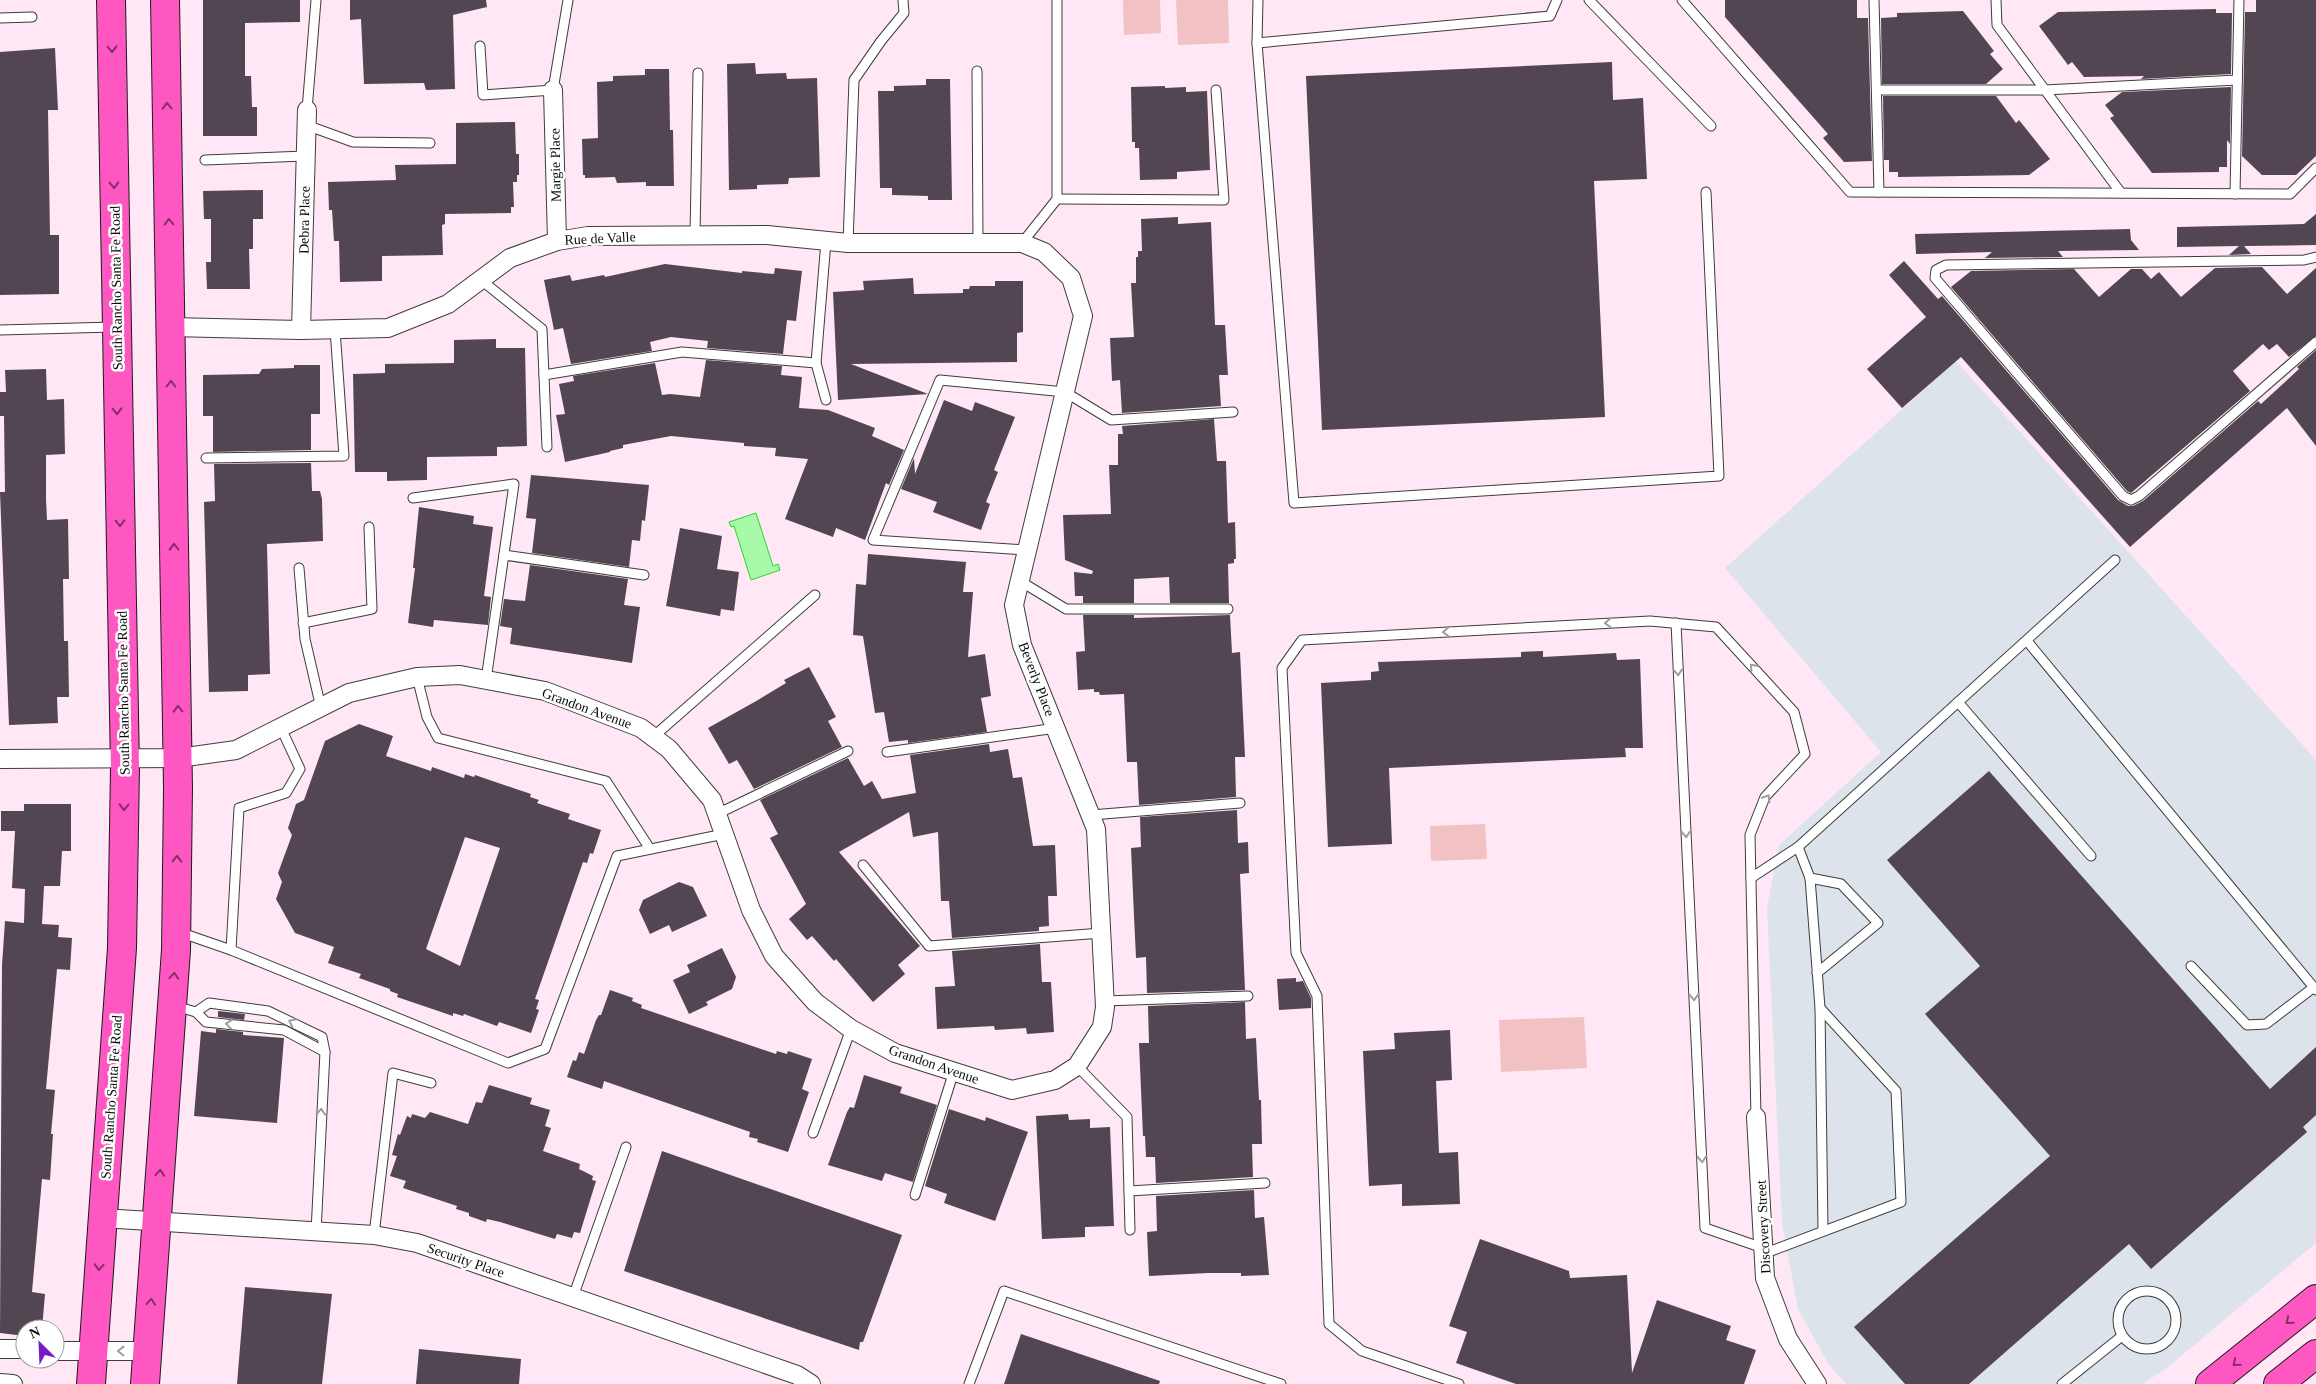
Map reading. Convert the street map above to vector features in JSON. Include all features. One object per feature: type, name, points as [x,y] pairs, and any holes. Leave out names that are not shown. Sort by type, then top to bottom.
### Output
[{"type":"main road","name":"South Rancho Santa Fe Road","points":[[91,1384],[122,948],[125,758],[111,0]]},
{"type":"main road","points":[[145,1384],[156,1221],[184,1009],[176,932],[179,758],[165,0]]},
{"type":"main road","points":[[2210,1384],[2316,1299]]},
{"type":"main road","points":[[2278,1384],[2316,1354]]},
{"type":"street","name":"Margie Place","points":[[553,90],[557,241]]},
{"type":"street","name":"Debra Place","points":[[301,330],[306,117]]},
{"type":"street","name":"Rue de Valle","points":[[171,327],[301,330],[388,328],[448,304],[510,258],[557,241],[588,236],[767,235],[848,243],[1022,243]]},
{"type":"street","name":"Beverly Place","points":[[1012,1090],[1055,1080],[1077,1066],[1102,1027],[1105,1001],[1096,829],[1022,645],[1014,605],[1083,316],[1071,278],[1044,252],[1022,243]]},
{"type":"street","name":"Grandon Avenue","points":[[0,759],[179,758],[236,750],[349,693],[417,677],[460,675],[545,691],[641,728],[669,749],[712,800],[751,910],[774,956],[815,1002],[851,1029],[895,1053],[1012,1090]]},
{"type":"street","name":"Discovery Street","points":[[1756,1117],[1765,1278],[1788,1339],[1817,1384]]},
{"type":"street","name":"Security Place","points":[[102,1218],[374,1235],[417,1243],[797,1375],[811,1384]]},
{"type":"street","points":[[0,1348],[15,1349]]},
{"type":"street","points":[[65,1351],[148,1351]]},
{"type":"street","points":[[0,1383],[13,1384]]},
{"type":"lane","points":[[316,0],[306,117],[353,142],[430,143]]},
{"type":"lane","points":[[480,46],[483,94],[553,90],[568,0]]},
{"type":"lane","points":[[848,243],[854,80],[881,41],[904,13],[903,0]]},
{"type":"lane","points":[[1022,243],[1057,199],[1057,0]]},
{"type":"lane","points":[[1258,0],[1257,43],[1294,503],[1719,476],[1706,192]]},
{"type":"lane","points":[[1257,43],[1550,16],[1557,0]]},
{"type":"lane","points":[[1589,0],[1711,126]]},
{"type":"lane","points":[[1682,0],[1850,192],[2290,194],[2316,168]]},
{"type":"lane","points":[[1874,0],[1879,192]]},
{"type":"lane","points":[[1996,0],[1997,24],[2121,193]]},
{"type":"lane","points":[[2234,194],[2239,0]]},
{"type":"lane","points":[[0,18],[32,18]]},
{"type":"lane","points":[[977,72],[978,243]]},
{"type":"lane","points":[[695,235],[698,73]]},
{"type":"lane","points":[[1877,90],[2045,90],[2237,80]]},
{"type":"lane","points":[[1057,199],[1224,200],[1216,90]]},
{"type":"lane","points":[[205,160],[305,156]]},
{"type":"lane","points":[[826,241],[816,363],[826,400]]},
{"type":"lane","points":[[2316,257],[2304,260],[1946,265],[1936,270],[1935,278],[2123,496],[2131,500],[2139,496],[2316,342]]},
{"type":"lane","points":[[481,280],[542,329],[547,446]]},
{"type":"lane","points":[[0,330],[117,327]]},
{"type":"lane","points":[[206,458],[344,456],[334,329]]},
{"type":"lane","points":[[544,376],[682,352],[816,363]]},
{"type":"lane","points":[[1027,550],[873,540],[940,380],[1065,392],[1111,420],[1233,412]]},
{"type":"lane","points":[[413,498],[514,484],[486,680]]},
{"type":"lane","points":[[303,623],[372,609],[369,527]]},
{"type":"lane","points":[[504,555],[644,575]]},
{"type":"lane","points":[[1751,878],[1798,847],[2115,560]]},
{"type":"lane","points":[[299,568],[305,639],[321,708]]},
{"type":"lane","points":[[1020,581],[1066,609],[1228,609]]},
{"type":"lane","points":[[653,737],[815,595]]},
{"type":"lane","points":[[1459,1384],[1362,1351],[1329,1324],[1317,996],[1296,953],[1282,668],[1302,640],[1650,621],[1716,627],[1794,712],[1805,754],[1765,797],[1750,834],[1756,1117]]},
{"type":"lane","points":[[1676,623],[1705,1228],[1763,1251],[1901,1202],[1896,1091],[1820,1008]]},
{"type":"lane","points":[[2026,641],[2315,988],[2266,1024],[2247,1025],[2191,966]]},
{"type":"lane","points":[[417,677],[427,717],[438,738],[606,781],[650,849]]},
{"type":"lane","points":[[1958,702],[2091,856]]},
{"type":"lane","points":[[232,950],[239,808],[286,793],[300,769],[281,728]]},
{"type":"lane","points":[[887,752],[1056,728]]},
{"type":"lane","points":[[717,814],[848,751]]},
{"type":"lane","points":[[1091,815],[1240,803]]},
{"type":"lane","points":[[176,932],[232,950],[508,1063],[545,1049],[616,856],[724,834]]},
{"type":"lane","points":[[1798,847],[1810,878],[1820,1008],[1823,1231]]},
{"type":"lane","points":[[863,865],[929,946],[1102,933]]},
{"type":"lane","points":[[1810,878],[1841,884],[1878,923],[1817,973]]},
{"type":"lane","points":[[1105,1001],[1248,996]]},
{"type":"lane","points":[[184,1009],[209,1003],[268,1011],[322,1037],[325,1052],[316,1232]]},
{"type":"lane","points":[[184,1009],[206,1022],[284,1030],[325,1052]]},
{"type":"lane","points":[[813,1133],[851,1029]]},
{"type":"lane","points":[[1077,1066],[1127,1117],[1130,1230]]},
{"type":"lane","points":[[915,1195],[954,1071]]},
{"type":"lane","points":[[374,1235],[393,1073],[431,1083]]},
{"type":"lane","points":[[573,1297],[626,1147]]},
{"type":"lane","points":[[1129,1191],[1265,1183]]},
{"type":"lane","points":[[969,1384],[1004,1291],[1281,1384]]},
{"type":"lane","points":[[2137,1292],[2156,1292],[2171,1302],[2177,1320],[2175,1331],[2169,1340],[2160,1346],[2150,1349],[2139,1348],[2130,1344],[2122,1336],[2118,1326],[2118,1316],[2121,1306],[2128,1298],[2137,1292]]},
{"type":"lane","points":[[2062,1384],[2122,1336]]},
{"type":"shaded area","points":[[1123,0],[1160,0],[1161,33],[1124,35]]},
{"type":"shaded area","points":[[1176,0],[1228,0],[1229,43],[1178,45]]},
{"type":"shaded area","points":[[1956,361],[2316,760],[2316,1243],[2169,1366],[2143,1384],[1846,1384],[1829,1365],[1798,1309],[1782,1223],[1767,908],[1779,845],[1881,752],[1725,568]]},
{"type":"shaded area","points":[[756,513],[773,566],[778,564],[780,570],[751,580],[734,526],[731,527],[729,522]]},
{"type":"shaded area","points":[[1485,824],[1487,859],[1431,861],[1430,826]]},
{"type":"shaded area","points":[[1584,1017],[1587,1068],[1501,1072],[1499,1020]]},
{"type":"building","points":[[203,0],[300,0],[300,22],[245,23],[245,76],[251,76],[252,107],[257,107],[257,136],[203,136]]},
{"type":"building","points":[[350,0],[486,0],[487,7],[453,15],[455,89],[426,90],[424,83],[364,84],[361,19],[350,20]]},
{"type":"building","points":[[1725,0],[1857,0],[1857,18],[1868,18],[1872,161],[1844,162],[1823,138],[1828,134],[1725,17]]},
{"type":"building","points":[[2256,0],[2316,0],[2316,156],[2296,175],[2262,175],[2242,156],[2245,12],[2256,12]]},
{"type":"building","points":[[2216,9],[2216,13],[2232,13],[2231,74],[2141,79],[2144,76],[2084,77],[2072,62],[2068,65],[2039,26],[2058,12]]},
{"type":"building","points":[[1963,11],[1994,51],[1990,54],[2003,69],[1986,84],[1882,84],[1881,18],[1897,17],[1897,13]]},
{"type":"building","points":[[55,48],[58,110],[48,110],[50,235],[59,235],[59,294],[0,295],[0,52]]},
{"type":"building","points":[[1612,62],[1613,100],[1643,98],[1647,179],[1594,181],[1605,417],[1322,430],[1306,76]]},
{"type":"building","points":[[755,63],[756,74],[786,73],[787,79],[817,78],[820,177],[789,178],[788,184],[757,185],[757,189],[729,190],[727,64]]},
{"type":"building","points":[[645,69],[669,69],[670,130],[673,130],[674,186],[646,186],[646,182],[617,183],[615,177],[585,178],[585,175],[583,175],[582,139],[598,138],[597,82],[613,81],[613,76],[645,75]]},
{"type":"building","points":[[926,79],[950,79],[952,200],[928,200],[928,196],[892,195],[892,188],[880,188],[878,91],[894,91],[894,86],[926,85]]},
{"type":"building","points":[[1165,86],[1165,88],[1186,87],[1186,92],[1207,91],[1210,170],[1177,172],[1177,179],[1140,180],[1139,148],[1135,148],[1135,142],[1132,142],[1131,87]]},
{"type":"building","points":[[2231,87],[2230,144],[2227,140],[2227,167],[2219,167],[2219,172],[2152,173],[2110,118],[2114,116],[2105,105],[2122,92]]},
{"type":"building","points":[[1883,96],[1996,96],[2016,123],[2019,120],[2050,159],[2029,175],[1898,177],[1898,172],[1889,172],[1889,160],[1884,160]]},
{"type":"building","points":[[515,122],[516,154],[519,154],[519,175],[517,175],[517,182],[513,182],[514,207],[511,207],[511,213],[445,214],[445,224],[442,225],[443,255],[382,256],[382,281],[340,282],[339,241],[334,241],[332,210],[329,210],[328,182],[396,180],[395,165],[456,164],[456,123]]},
{"type":"building","points":[[263,190],[263,219],[253,219],[253,249],[249,249],[250,289],[207,289],[206,262],[211,262],[211,219],[204,219],[203,191]]},
{"type":"building","points":[[2316,214],[2316,245],[2244,246],[2251,254],[2229,255],[2239,246],[2177,247],[2177,227],[2304,224]]},
{"type":"building","points":[[1178,217],[1178,224],[1211,222],[1215,325],[1225,325],[1228,375],[1219,375],[1221,406],[1122,413],[1120,380],[1112,381],[1110,338],[1134,337],[1131,283],[1136,283],[1136,257],[1138,257],[1138,251],[1142,251],[1141,219]]},
{"type":"building","points":[[2130,229],[2131,240],[2139,250],[2058,251],[2063,257],[1985,258],[1992,252],[1916,254],[1915,234]]},
{"type":"building","points":[[1904,261],[1938,299],[1942,296],[2118,500],[2128,506],[2133,506],[2143,501],[2258,401],[2261,404],[2299,369],[2297,367],[2316,350],[2316,446],[2287,408],[2130,547],[1961,357],[1902,408],[1867,369],[1926,317],[1889,275]]},
{"type":"building","points":[[665,264],[742,273],[742,271],[774,274],[775,268],[802,271],[796,321],[787,320],[783,354],[707,348],[708,341],[671,337],[650,342],[652,351],[571,364],[563,328],[554,330],[544,280],[570,275],[572,281],[604,275],[605,277]]},
{"type":"building","points":[[2262,267],[2287,294],[2316,268],[2316,336],[2289,357],[2277,344],[2269,350],[2263,344],[2233,371],[2250,391],[2131,493],[2127,491],[1951,287],[1971,271],[2074,269],[2099,297],[2131,269],[2142,269],[2151,279],[2159,272],[2181,297],[2215,268]]},
{"type":"building","points":[[913,278],[914,294],[963,293],[963,289],[969,289],[970,286],[995,286],[995,281],[1023,281],[1023,332],[1017,333],[1017,362],[851,364],[928,394],[838,400],[833,292],[864,290],[863,281]]},
{"type":"building","points":[[496,339],[496,348],[525,348],[527,446],[497,447],[497,456],[427,457],[427,480],[387,481],[387,472],[355,472],[353,374],[385,373],[385,364],[454,363],[454,340]]},
{"type":"building","points":[[706,360],[782,366],[781,375],[802,377],[799,408],[828,410],[875,428],[872,436],[904,450],[889,485],[886,483],[865,540],[836,528],[833,537],[785,519],[808,459],[775,456],[776,448],[744,446],[744,443],[671,436],[623,445],[623,448],[610,452],[565,462],[556,415],[565,414],[559,384],[574,381],[573,376],[655,363],[662,395],[700,397]]},
{"type":"building","points":[[294,365],[320,365],[320,414],[311,414],[311,450],[213,452],[213,416],[203,416],[203,375],[259,374],[262,369],[294,368]]},
{"type":"building","points":[[46,369],[47,400],[64,399],[65,454],[46,455],[46,499],[47,520],[68,519],[69,579],[63,579],[64,641],[68,641],[69,697],[57,697],[58,723],[9,725],[0,492],[5,492],[4,416],[0,416],[0,392],[6,392],[5,370]]},
{"type":"building","points":[[944,400],[972,411],[975,402],[1015,417],[994,470],[998,472],[986,502],[990,504],[981,530],[933,512],[937,502],[901,489],[914,458],[915,474]]},
{"type":"building","points":[[1214,419],[1217,461],[1226,461],[1228,523],[1235,522],[1236,559],[1234,559],[1234,563],[1228,564],[1229,603],[1170,603],[1169,577],[1134,579],[1134,603],[1083,603],[1083,596],[1075,596],[1074,572],[1092,574],[1093,571],[1065,560],[1063,515],[1111,514],[1109,465],[1118,465],[1118,434],[1123,434],[1122,426]]},
{"type":"building","points":[[311,463],[312,491],[320,491],[322,499],[323,541],[267,544],[270,674],[248,675],[248,691],[209,692],[204,502],[215,501],[214,464]]},
{"type":"building","points":[[531,475],[649,485],[645,521],[642,520],[640,541],[632,540],[629,567],[532,553],[536,519],[526,518]]},
{"type":"building","points":[[419,507],[474,516],[473,524],[493,527],[484,596],[491,597],[488,625],[434,620],[433,627],[408,623],[415,568],[413,568]]},
{"type":"building","points":[[680,528],[722,536],[717,569],[739,572],[734,611],[721,609],[720,616],[666,606]]},
{"type":"building","points":[[868,554],[966,562],[963,592],[973,592],[968,657],[985,654],[991,696],[981,698],[987,732],[908,743],[908,740],[889,742],[884,712],[875,713],[863,636],[853,635],[856,584],[866,585]]},
{"type":"building","points":[[530,565],[628,579],[624,605],[640,607],[632,663],[510,644],[512,628],[500,626],[504,599],[525,601]]},
{"type":"building","points":[[1083,615],[1134,615],[1134,618],[1230,615],[1232,653],[1240,652],[1245,757],[1235,757],[1236,797],[1139,805],[1137,762],[1127,762],[1124,694],[1100,695],[1099,692],[1094,692],[1094,689],[1078,690],[1076,652],[1085,651]]},
{"type":"building","points":[[1543,651],[1543,657],[1616,653],[1617,660],[1640,659],[1643,748],[1625,748],[1626,757],[1389,768],[1392,844],[1328,847],[1321,683],[1371,680],[1371,672],[1379,671],[1378,662],[1521,657],[1521,652]]},
{"type":"building","points":[[809,667],[836,717],[828,721],[842,747],[754,789],[737,760],[729,764],[708,728],[758,700],[786,683],[784,680]]},
{"type":"building","points":[[359,724],[393,736],[386,756],[431,771],[432,767],[464,778],[465,774],[474,777],[475,775],[531,794],[530,797],[539,800],[537,803],[570,814],[568,819],[601,830],[593,854],[590,853],[587,863],[583,862],[535,999],[539,1000],[536,1009],[539,1010],[531,1033],[499,1022],[497,1026],[464,1014],[463,1016],[453,1013],[453,1016],[397,997],[398,994],[390,991],[390,989],[359,978],[361,974],[328,963],[334,947],[295,933],[276,899],[282,882],[278,873],[292,835],[288,828],[296,804],[304,800],[325,741]],"holes":[[[465,837],[500,848],[460,966],[426,949]]]},
{"type":"building","points":[[989,744],[990,752],[1008,749],[1013,778],[1022,777],[1033,846],[1055,845],[1057,896],[1048,896],[1049,926],[1039,927],[1039,931],[952,938],[949,901],[941,901],[938,832],[913,837],[909,812],[839,852],[920,946],[898,965],[905,974],[873,1002],[836,959],[834,961],[812,936],[807,940],[789,919],[806,904],[770,838],[778,834],[760,800],[848,758],[864,786],[872,781],[882,799],[916,793],[910,755]]},
{"type":"building","points":[[1989,771],[2270,1089],[2316,1047],[2316,1115],[2303,1127],[2307,1132],[2151,1269],[2129,1244],[1969,1384],[1905,1384],[1854,1327],[2050,1156],[1925,1014],[1980,966],[1887,860]]},
{"type":"building","points":[[24,804],[71,804],[71,851],[62,851],[60,886],[44,886],[42,924],[59,925],[58,937],[72,938],[70,970],[57,969],[46,1089],[55,1090],[51,1134],[53,1134],[50,1180],[42,1179],[32,1292],[45,1294],[43,1319],[15,1319],[15,1335],[0,1333],[2,965],[5,921],[24,923],[25,889],[12,888],[15,831],[1,831],[1,811],[24,811]]},
{"type":"building","points":[[1237,810],[1238,843],[1248,842],[1249,873],[1240,874],[1245,990],[1147,993],[1146,957],[1136,958],[1131,848],[1141,847],[1140,817]]},
{"type":"building","points":[[679,882],[693,887],[707,916],[672,932],[669,925],[650,934],[639,910],[643,900]]},
{"type":"building","points":[[1040,944],[1042,982],[1051,982],[1054,1032],[1027,1034],[1026,1028],[995,1030],[994,1026],[937,1029],[935,987],[955,986],[952,951]]},
{"type":"building","points":[[722,948],[736,977],[732,989],[706,1002],[708,1005],[689,1014],[673,980],[690,972],[687,965]]},
{"type":"building","points":[[1296,978],[1296,982],[1303,981],[1311,998],[1311,1008],[1279,1010],[1277,979]]},
{"type":"building","points":[[610,990],[633,998],[632,1001],[642,1005],[641,1008],[776,1054],[777,1051],[787,1054],[788,1051],[812,1059],[802,1089],[809,1092],[788,1152],[757,1142],[758,1139],[749,1137],[750,1132],[604,1081],[602,1089],[567,1077],[573,1060],[576,1061],[579,1052],[584,1054],[596,1020],[601,1015]]},
{"type":"building","points":[[1245,1002],[1246,1039],[1256,1038],[1259,1100],[1261,1100],[1262,1144],[1252,1144],[1253,1177],[1156,1183],[1155,1157],[1146,1157],[1145,1136],[1143,1136],[1139,1043],[1149,1043],[1148,1006]]},
{"type":"building","points":[[218,1011],[245,1014],[244,1020],[218,1017]]},
{"type":"building","points":[[216,1029],[243,1032],[243,1035],[284,1038],[277,1123],[194,1116],[201,1031],[216,1033]]},
{"type":"building","points":[[1450,1030],[1452,1080],[1436,1081],[1439,1153],[1458,1152],[1460,1204],[1402,1206],[1402,1184],[1369,1186],[1363,1051],[1395,1049],[1394,1033]]},
{"type":"building","points":[[864,1075],[902,1087],[900,1093],[937,1105],[913,1182],[885,1173],[882,1181],[828,1165],[847,1112],[850,1107],[854,1108]]},
{"type":"building","points":[[489,1085],[532,1098],[530,1104],[550,1110],[545,1126],[551,1128],[543,1151],[580,1164],[579,1169],[593,1176],[592,1180],[596,1181],[580,1233],[574,1232],[572,1238],[557,1234],[555,1239],[500,1222],[487,1219],[486,1222],[456,1209],[457,1206],[403,1188],[406,1181],[390,1176],[397,1156],[392,1155],[398,1134],[400,1135],[407,1116],[411,1118],[412,1114],[425,1118],[430,1112],[468,1124],[476,1102],[482,1103]]},
{"type":"building","points":[[949,1109],[985,1121],[986,1117],[1028,1132],[995,1221],[944,1203],[947,1194],[925,1186]]},
{"type":"building","points":[[1068,1114],[1069,1120],[1090,1119],[1090,1128],[1110,1127],[1114,1226],[1085,1227],[1085,1237],[1042,1239],[1036,1116]]},
{"type":"building","points":[[662,1151],[902,1235],[863,1342],[860,1342],[859,1350],[624,1271]]},
{"type":"building","points":[[1254,1190],[1255,1218],[1264,1217],[1269,1275],[1241,1276],[1241,1273],[1208,1273],[1149,1276],[1147,1232],[1157,1231],[1156,1196]]},
{"type":"building","points":[[1480,1239],[1569,1271],[1570,1278],[1627,1275],[1632,1373],[1657,1300],[1731,1326],[1726,1340],[1756,1350],[1744,1384],[1516,1384],[1456,1363],[1467,1332],[1449,1326]]},
{"type":"building","points":[[245,1287],[332,1294],[322,1384],[237,1384]]},
{"type":"building","points":[[1021,1334],[1160,1381],[1159,1384],[1004,1384]]},
{"type":"building","points":[[419,1349],[521,1359],[519,1384],[416,1384]]}]
